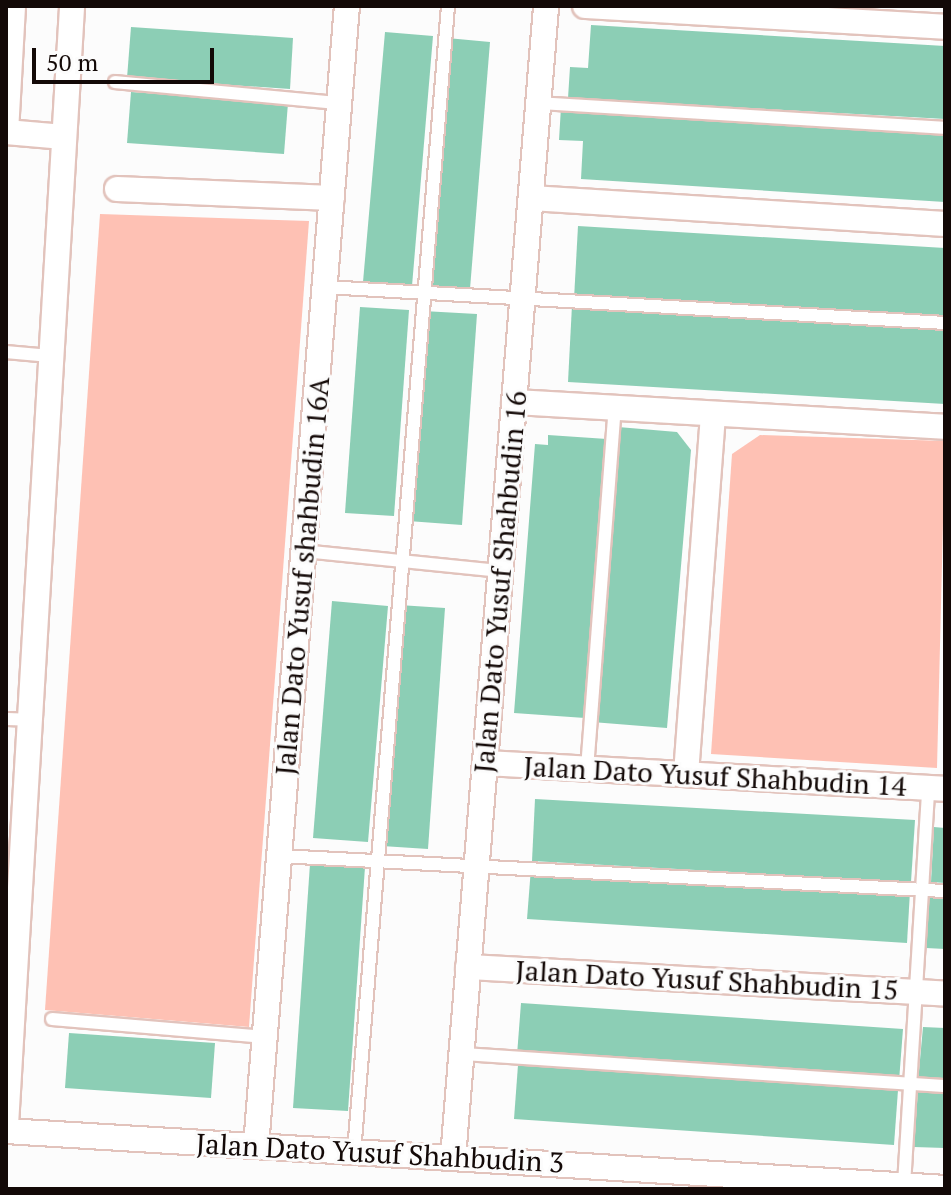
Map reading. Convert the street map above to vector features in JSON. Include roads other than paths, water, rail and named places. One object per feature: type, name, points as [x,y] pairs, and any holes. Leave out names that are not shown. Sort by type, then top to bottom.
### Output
[{"type":"street","points":[[13,6],[6,132],[64,137]]},
{"type":"street","points":[[6,1128],[18,719],[50,356],[72,6]]},
{"type":"street","name":"Jalan Dato Yusuf shahbudin 16A","points":[[256,1146],[347,6]]},
{"type":"street","name":"Jalan Dato Yusuf Shahbudin 16","points":[[453,1158],[546,6]]},
{"type":"street","points":[[585,6],[945,27]]},
{"type":"street","points":[[117,189],[332,198]]},
{"type":"street","points":[[531,198],[945,224]]},
{"type":"street","points":[[514,402],[945,427]]},
{"type":"street","points":[[686,774],[713,414]]},
{"type":"street","name":"Jalan Dato Yusuf Shahbudin 14","points":[[485,763],[937,788]]},
{"type":"street","name":"Jalan Dato Yusuf Shahbudin 15","points":[[468,967],[945,994]]},
{"type":"street","name":"Jalan Dato Yusuf Shahbudin 3","points":[[6,1128],[945,1188]]},
{"type":"lane","points":[[354,1152],[421,294],[448,6]]},
{"type":"lane","points":[[115,82],[339,103]]},
{"type":"lane","points":[[538,103],[945,128]]},
{"type":"lane","points":[[325,287],[522,301],[945,323]]},
{"type":"lane","points":[[6,352],[50,356]]},
{"type":"lane","points":[[587,769],[615,408]]},
{"type":"lane","points":[[303,551],[500,571]]},
{"type":"lane","points":[[904,1185],[922,890],[937,788]]},
{"type":"lane","points":[[279,856],[477,864],[945,891]]},
{"type":"lane","points":[[52,1019],[265,1037]]},
{"type":"lane","points":[[462,1054],[945,1086]]}]
